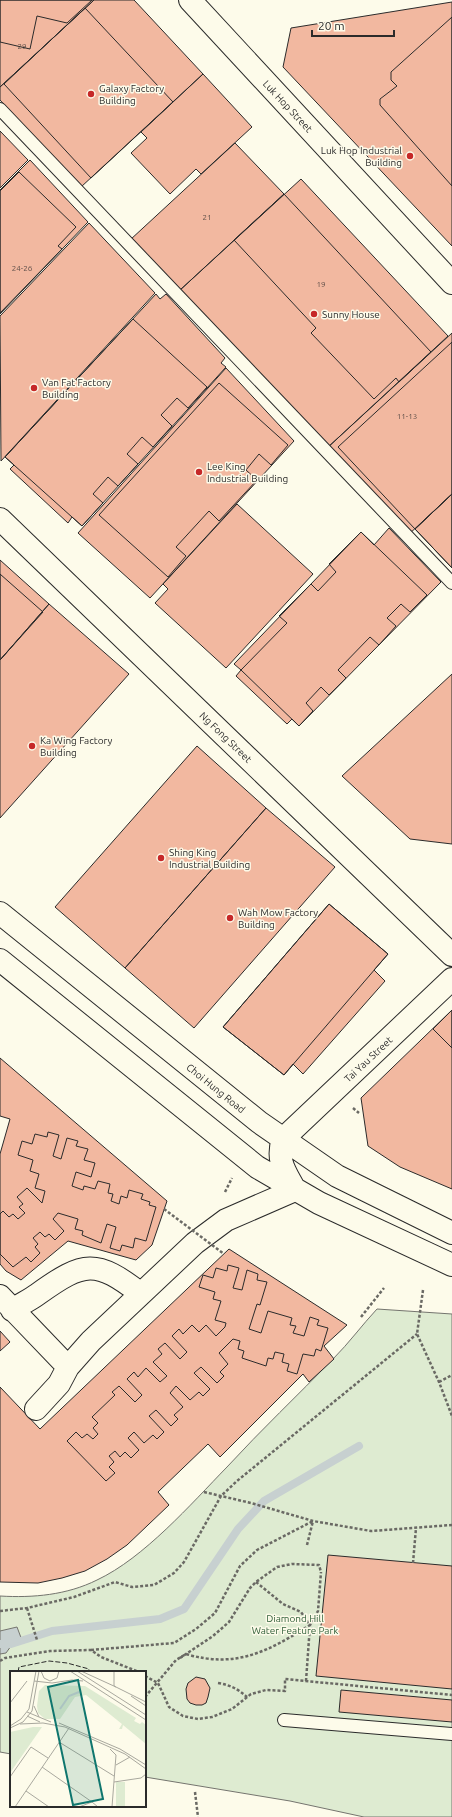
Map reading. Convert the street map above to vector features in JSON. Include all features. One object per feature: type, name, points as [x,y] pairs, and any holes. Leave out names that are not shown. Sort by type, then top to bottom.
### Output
[{"type":"street","name":"Luk Hop Street","points":[[190,0],[452,283]]},
{"type":"street","name":"Ng Fong Street","points":[[0,519],[452,955]]},
{"type":"street","name":"Choi Hung Road","points":[[0,914],[243,1110],[284,1139],[337,1176],[452,1233]]},
{"type":"street","points":[[0,960],[242,1156],[295,1190],[319,1203],[452,1265]]},
{"type":"street","name":"Tai Yau Street","points":[[284,1139],[452,979]]},
{"type":"street","points":[[284,1139],[280,1150],[280,1159],[295,1190]]},
{"type":"street","points":[[36,1409],[59,1384],[68,1367],[105,1326],[195,1243],[226,1220],[295,1190]]},
{"type":"street","points":[[68,1367],[6,1303],[81,1269],[93,1268],[106,1271],[128,1284],[141,1294]]},
{"type":"lane","points":[[0,109],[452,583]]},
{"type":"lane","points":[[284,1720],[452,1734]]},
{"type":"path","points":[[164,1209],[224,1254]]},
{"type":"path","points":[[361,1317],[384,1288]]},
{"type":"path","points":[[423,1290],[417,1334],[439,1382],[452,1416]]},
{"type":"path","points":[[0,1611],[27,1608],[74,1597],[115,1582],[132,1587],[154,1586],[174,1573],[184,1562],[221,1496],[237,1480],[417,1334]]},
{"type":"path","points":[[439,1382],[452,1375]]},
{"type":"path","points":[[204,1492],[251,1502],[313,1521],[371,1531],[452,1525]]},
{"type":"path","points":[[307,1545],[313,1521]]},
{"type":"path","points":[[0,1661],[5,1658],[50,1651],[91,1650],[174,1643],[196,1629],[215,1613],[240,1566],[257,1550],[313,1521]]},
{"type":"path","points":[[413,1563],[416,1528]]},
{"type":"path","points":[[146,1696],[176,1660],[213,1636],[229,1622],[250,1588],[256,1582],[277,1567],[292,1564],[319,1565],[321,1572],[318,1611],[310,1625],[306,1681]]},
{"type":"path","points":[[256,1582],[283,1604],[301,1612],[310,1625]]},
{"type":"path","points":[[27,1608],[38,1640]]},
{"type":"path","points":[[180,1658],[186,1654],[198,1657],[233,1659],[255,1655],[282,1643],[310,1625]]},
{"type":"path","points":[[91,1650],[101,1657],[136,1671]]},
{"type":"path","points":[[146,1677],[158,1683],[169,1707],[183,1716],[198,1719],[212,1717],[232,1710],[251,1694],[266,1690],[285,1691],[285,1679],[452,1695]]},
{"type":"path","points":[[218,1682],[240,1690],[247,1697]]},
{"type":"path","points":[[194,1792],[198,1817]]},
{"type":"green space","name":"Diamond Hill Water Feature Park","points":[[377,1309],[452,1314],[452,1817],[364,1817],[290,1801],[146,1777],[146,1671],[10,1671],[10,1754],[0,1752],[0,1596],[37,1596],[74,1589],[97,1580],[132,1558],[166,1529],[339,1353]]},
{"type":"shaded area","points":[[17,1627],[23,1643],[11,1646],[6,1653],[0,1654],[0,1631]]},
{"type":"building","points":[[0,0],[94,0],[0,87]]},
{"type":"building","points":[[0,0],[92,0],[67,23],[37,16],[30,49],[0,42]]},
{"type":"building","name":"Galaxy Factory Building","points":[[94,0],[134,0],[203,74],[81,187],[0,100],[0,87]]},
{"type":"building","name":"Luk Hop Industrial Building","points":[[452,2],[452,246],[283,67],[291,28]]},
{"type":"building","name":"Galaxy Factory Building","points":[[85,8],[173,102],[91,178],[4,84]]},
{"type":"building","points":[[452,17],[452,186],[380,105],[380,99],[397,86],[391,80],[391,72]]},
{"type":"building","points":[[203,74],[252,127],[201,174],[196,169],[170,194],[131,153],[147,138],[141,132]]},
{"type":"building","points":[[0,131],[28,160],[0,188]]},
{"type":"building","points":[[235,143],[284,194],[179,291],[130,240]]},
{"type":"building","points":[[30,160],[88,222],[0,314],[0,190]]},
{"type":"building","points":[[19,172],[76,227],[58,246],[62,249],[0,313],[0,191]]},
{"type":"building","name":"Sunny House","points":[[301,179],[448,336],[326,449],[179,291]]},
{"type":"building","points":[[284,194],[431,352],[399,382],[396,378],[374,399],[311,333],[316,328],[234,240]]},
{"type":"building","name":"Van Fat Factory Building","points":[[89,223],[155,293],[1,461],[0,316]]},
{"type":"building","points":[[156,294],[160,299],[166,294],[225,358],[221,363],[226,367],[82,526],[72,517],[68,523],[10,469],[14,465],[5,457]]},
{"type":"building","points":[[133,319],[207,387],[188,408],[177,398],[161,415],[172,426],[153,447],[142,437],[127,454],[138,464],[118,486],[108,477],[93,494],[103,503],[82,526],[5,457]]},
{"type":"building","points":[[452,333],[452,494],[407,536],[326,449]]},
{"type":"building","points":[[452,342],[452,494],[415,529],[338,447]]},
{"type":"building","name":"Lee King Industrial Building","points":[[226,368],[294,441],[150,598],[78,533]]},
{"type":"building","name":"Lee King Industrial Building","points":[[219,383],[288,445],[271,465],[259,454],[246,470],[257,480],[219,521],[209,511],[176,547],[186,556],[168,577],[99,515]]},
{"type":"building","points":[[452,494],[452,568],[415,529]]},
{"type":"building","points":[[452,494],[452,568],[415,529]]},
{"type":"building","points":[[237,504],[313,574],[226,668],[155,603],[168,589],[163,584]]},
{"type":"building","points":[[389,528],[441,582],[299,726],[292,719],[287,724],[236,676],[241,670],[234,664],[361,532],[374,545]]},
{"type":"building","points":[[361,532],[427,595],[410,612],[401,604],[387,618],[396,626],[379,645],[370,637],[338,670],[346,678],[329,695],[321,687],[306,703],[313,711],[299,726],[241,670],[287,623],[279,616],[311,584],[318,591],[336,572],[329,564]]},
{"type":"building","points":[[0,560],[49,604],[0,660]]},
{"type":"building","points":[[0,574],[43,612],[0,660]]},
{"type":"building","name":"Ka Wing Factory Building","points":[[49,604],[129,674],[0,818],[0,660]]},
{"type":"building","points":[[452,674],[452,844],[410,839],[342,776]]},
{"type":"building","name":"Shing King Industrial Building","points":[[197,746],[266,808],[125,968],[55,907]]},
{"type":"building","name":"Wah Mow Factory Building","points":[[266,808],[335,867],[194,1028],[125,968]]},
{"type":"building","points":[[329,904],[388,954],[284,1075],[223,1027]]},
{"type":"building","points":[[329,904],[388,954],[374,970],[385,981],[303,1074],[293,1064],[284,1075],[223,1027]]},
{"type":"building","points":[[452,1010],[452,1189],[400,1167],[368,1146],[361,1098]]},
{"type":"building","points":[[452,1010],[452,1048],[433,1029]]},
{"type":"building","points":[[0,1058],[167,1201],[152,1245],[136,1260],[68,1241],[21,1280],[6,1271],[0,1264],[0,1154],[10,1119],[0,1116]]},
{"type":"building","points":[[48,1132],[59,1135],[53,1156],[61,1159],[67,1138],[78,1141],[76,1146],[88,1149],[84,1160],[95,1163],[91,1177],[76,1172],[72,1186],[83,1190],[84,1186],[95,1189],[98,1181],[110,1184],[108,1193],[113,1194],[111,1201],[119,1204],[121,1196],[127,1198],[129,1190],[143,1194],[141,1199],[150,1202],[149,1205],[156,1207],[146,1241],[135,1238],[133,1248],[122,1245],[120,1251],[110,1248],[116,1227],[107,1224],[101,1243],[82,1235],[83,1231],[75,1229],[78,1219],[58,1213],[53,1219],[64,1231],[55,1240],[49,1234],[45,1237],[40,1232],[33,1238],[38,1244],[35,1247],[40,1253],[31,1262],[26,1257],[13,1267],[0,1254],[0,1214],[3,1211],[9,1217],[13,1214],[18,1219],[25,1213],[19,1207],[23,1204],[17,1197],[27,1188],[42,1203],[45,1191],[35,1188],[39,1174],[30,1171],[33,1160],[18,1155],[22,1141],[32,1144],[35,1134],[47,1137]]},
{"type":"building","points":[[229,1249],[347,1325],[324,1346],[334,1359],[309,1382],[303,1374],[220,1457],[208,1444],[158,1492],[169,1505],[127,1545],[107,1559],[85,1571],[62,1578],[38,1583],[0,1582],[0,1387],[40,1429]]},
{"type":"building","points":[[228,1265],[239,1268],[233,1288],[242,1290],[247,1270],[258,1274],[257,1280],[267,1282],[260,1305],[257,1304],[249,1329],[261,1333],[268,1311],[292,1318],[290,1325],[296,1326],[293,1333],[304,1336],[310,1317],[319,1320],[317,1325],[328,1328],[321,1351],[316,1349],[314,1356],[303,1354],[297,1374],[287,1371],[289,1364],[282,1362],[284,1354],[275,1352],[273,1359],[268,1358],[266,1366],[242,1358],[244,1351],[238,1349],[240,1341],[233,1339],[219,1353],[228,1364],[220,1372],[224,1376],[217,1383],[201,1367],[194,1373],[210,1389],[203,1396],[199,1392],[190,1400],[176,1386],[170,1393],[183,1407],[174,1415],[178,1419],[171,1426],[156,1410],[149,1416],[164,1432],[157,1439],[153,1435],[144,1443],[134,1432],[128,1438],[139,1450],[131,1458],[125,1452],[120,1457],[115,1451],[109,1456],[114,1462],[109,1467],[115,1473],[106,1481],[67,1441],[76,1432],[82,1438],[87,1434],[93,1439],[98,1434],[93,1428],[98,1423],[92,1417],[115,1395],[112,1392],[119,1386],[135,1402],[142,1395],[127,1379],[134,1372],[138,1377],[146,1368],[160,1382],[167,1376],[153,1362],[162,1354],[158,1349],[165,1343],[180,1359],[187,1352],[172,1336],[179,1329],[183,1334],[192,1325],[199,1332],[206,1325],[216,1336],[225,1327],[226,1323],[215,1320],[221,1301],[213,1299],[215,1292],[199,1287],[203,1275],[213,1278],[216,1268],[227,1271]]},
{"type":"building","points":[[0,1331],[10,1342],[0,1351]]},
{"type":"building","points":[[328,1555],[452,1566],[452,1689],[316,1676]]},
{"type":"building","points":[[196,1677],[205,1679],[210,1688],[206,1703],[202,1705],[190,1703],[187,1699],[186,1689],[188,1683]]},
{"type":"building","points":[[341,1690],[452,1700],[452,1722],[339,1712]]},
{"type":"waterway","points":[[0,1644],[11,1644],[52,1631],[160,1619],[184,1609],[238,1529],[264,1501],[359,1446]]},
{"type":"fence","points":[[18,1671],[19,1667],[49,1661],[67,1663],[89,1669],[88,1671]]},
{"type":"place","name":"Galaxy Factory Building","points":[[91,94]]},
{"type":"place","name":"Luk Hop Industrial Building","points":[[410,156]]},
{"type":"place","name":"Sunny House","points":[[314,314]]},
{"type":"place","name":"Van Fat Factory Building","points":[[34,388]]},
{"type":"place","name":"Lee King Industrial Building","points":[[199,472]]},
{"type":"place","name":"Ka Wing Factory Building","points":[[32,746]]},
{"type":"place","name":"Shing King Industrial Building","points":[[161,858]]},
{"type":"place","name":"Wah Mow Factory Building","points":[[230,918]]}]
